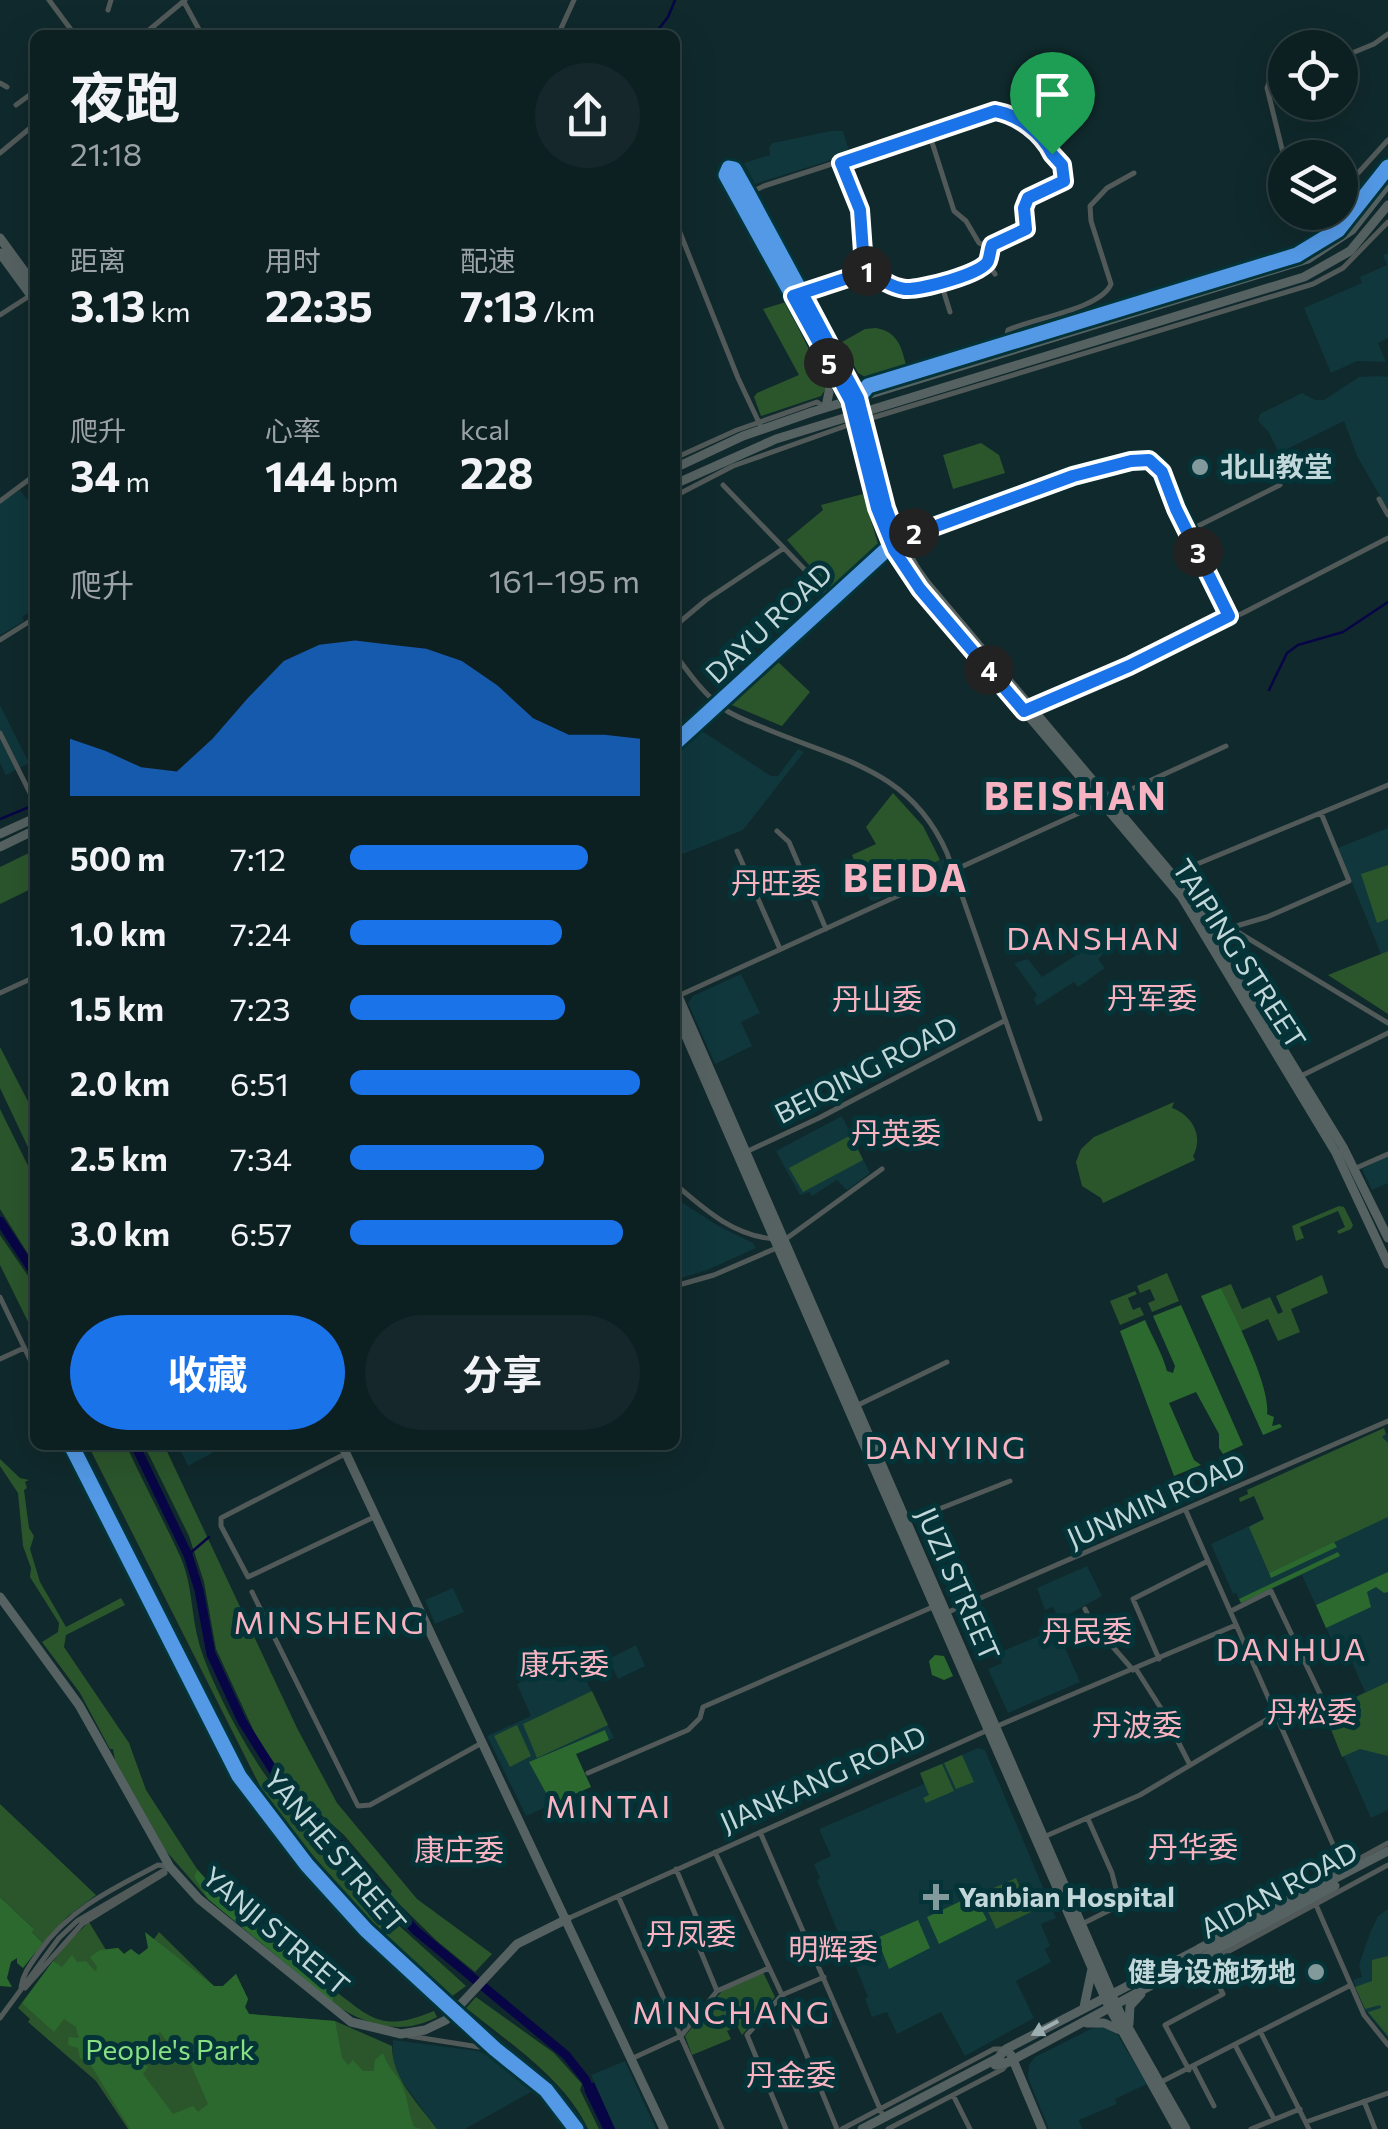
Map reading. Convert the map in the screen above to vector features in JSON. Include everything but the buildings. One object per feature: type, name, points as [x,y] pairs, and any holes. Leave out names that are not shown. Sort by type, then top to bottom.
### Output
[{"type":"main road","points":[[680,466],[761,425],[1308,259],[1352,230],[1388,184]]},
{"type":"main road","points":[[680,482],[762,444],[1304,277],[1350,250],[1388,205]]},
{"type":"main road","points":[[0,238],[30,287]]},
{"type":"main road","points":[[0,253],[30,289]]},
{"type":"main road","points":[[826,407],[833,372]]},
{"type":"main road","name":"TAIPING STREET","points":[[854,399],[895,542],[1027,710],[1197,908],[1301,1076],[1388,1238]]},
{"type":"main road","points":[[0,834],[30,820]]},
{"type":"main road","points":[[0,847],[30,832]]},
{"type":"main road","name":"TAIPING STREET","points":[[1168,876],[1351,1170],[1388,1264]]},
{"type":"main road","name":"JUZI STREET","points":[[680,1003],[745,1152],[779,1243],[906,1522],[940,1612]]},
{"type":"main road","name":"JUZI STREET","points":[[680,1023],[1111,2000],[1177,2129]]},
{"type":"main road","points":[[342,1450],[632,2059],[661,2129]]},
{"type":"main road","points":[[342,1450],[661,2129]]},
{"type":"main road","name":"YANJI STREET","points":[[0,1597],[79,1705],[170,1867],[212,1910],[341,2016],[361,2026],[401,2034]]},
{"type":"main road","name":"JUZI STREET","points":[[992,1728],[1046,1836],[1084,1923],[1098,1967]]},
{"type":"main road","name":"AIDAN ROAD","points":[[862,2129],[882,2114],[1012,2060],[1075,2026],[1142,1977],[1163,1974],[1198,1948],[1388,1850]]},
{"type":"main road","name":"AIDAN ROAD","points":[[873,2129],[998,2058],[1006,2049],[1084,2008],[1191,1964],[1314,1901],[1388,1850]]},
{"type":"main road","name":"JIANKANG ROAD","points":[[401,2034],[432,2028],[531,1934],[565,1920]]},
{"type":"main road","points":[[1084,2008],[1098,1967],[1123,1978],[1142,1977]]},
{"type":"main road","points":[[1075,2026],[1099,2022],[1126,2031],[1130,2006],[1163,1974]]},
{"type":"main road","name":"JUZI STREET","points":[[1126,2031],[1161,2082],[1186,2129]]},
{"type":"main road","points":[[1006,2049],[1039,2129]]},
{"type":"street","points":[[49,0],[71,30]]},
{"type":"street","points":[[108,10],[110,0]]},
{"type":"street","points":[[560,30],[574,0]]},
{"type":"street","points":[[149,30],[183,1],[199,30]]},
{"type":"street","points":[[1358,50],[1388,34]]},
{"type":"street","points":[[0,83],[7,87]]},
{"type":"street","points":[[16,105],[30,95]]},
{"type":"street","points":[[739,198],[1000,111],[1036,132],[1061,162],[1065,176],[1060,185],[1026,201],[1026,229],[990,248],[987,263],[995,274]]},
{"type":"street","points":[[0,153],[30,128]]},
{"type":"street","points":[[929,133],[954,212],[966,221],[979,242],[990,248]]},
{"type":"street","points":[[1358,173],[1388,140]]},
{"type":"street","points":[[841,163],[860,210],[863,252],[869,271],[886,283],[905,289],[941,282],[987,263]]},
{"type":"street","name":"TAIPING STREET","points":[[729,168],[734,170],[802,293],[854,399],[833,372],[726,175],[729,168]]},
{"type":"street","points":[[1134,173],[1106,188],[1090,206],[1110,282],[1108,291],[1092,302],[1014,327],[1006,332],[1003,349],[1304,252],[1338,230],[1388,168]]},
{"type":"street","points":[[680,493],[733,466],[859,417],[1313,284],[1343,268],[1388,222]]},
{"type":"street","points":[[680,233],[761,425],[680,456]]},
{"type":"street","points":[[793,296],[869,271]]},
{"type":"street","points":[[941,282],[950,312]]},
{"type":"street","points":[[0,315],[30,296]]},
{"type":"street","points":[[895,542],[1073,476],[1149,460],[1162,472],[1229,616]]},
{"type":"street","points":[[0,501],[30,479]]},
{"type":"street","points":[[723,484],[832,598]]},
{"type":"street","points":[[1188,531],[1280,485]]},
{"type":"street","points":[[1379,499],[1388,515]]},
{"type":"street","points":[[1027,710],[1242,613],[1388,538]]},
{"type":"street","name":"DAYU ROAD","points":[[680,739],[895,542]]},
{"type":"street","points":[[680,622],[784,548]]},
{"type":"street","points":[[0,640],[30,621]]},
{"type":"street","points":[[680,660],[719,704],[739,718],[861,765],[910,797],[932,824],[953,872],[1040,1119]]},
{"type":"street","points":[[0,733],[30,792]]},
{"type":"street","points":[[680,992],[1226,746]]},
{"type":"street","points":[[1168,876],[1388,786]]},
{"type":"street","points":[[1233,927],[1267,917],[1349,881],[1321,813]]},
{"type":"street","points":[[777,831],[789,842],[826,929]]},
{"type":"street","points":[[736,850],[780,949]]},
{"type":"street","points":[[1184,900],[1388,1023]]},
{"type":"street","points":[[0,993],[30,978]]},
{"type":"street","name":"BEIQING ROAD","points":[[745,1152],[804,1126],[1004,1021]]},
{"type":"street","points":[[1301,1076],[1388,1033]]},
{"type":"street","points":[[1351,1170],[1388,1154]]},
{"type":"street","points":[[680,1285],[714,1275],[779,1243],[882,1169]]},
{"type":"street","points":[[680,1188],[730,1226],[779,1243]]},
{"type":"street","points":[[0,1296],[30,1360]]},
{"type":"street","points":[[0,1359],[24,1348]]},
{"type":"street","points":[[856,1406],[946,1362]]},
{"type":"street","name":"JUNMIN ROAD","points":[[588,1773],[688,1730],[700,1718],[703,1707],[1186,1511],[1388,1421]]},
{"type":"street","name":"YANHE STREET","points":[[73,1450],[162,1629],[250,1793],[340,1903],[398,1962],[459,2006],[495,2050],[546,2090],[576,2129]]},
{"type":"street","points":[[338,1450],[221,1518],[221,1526],[248,1577],[372,1518]]},
{"type":"street","points":[[906,1522],[1010,1480]]},
{"type":"street","points":[[1186,1511],[1344,1870]]},
{"type":"street","points":[[1160,1658],[1133,1599],[1208,1561]]},
{"type":"street","points":[[1231,1611],[1271,1591],[1321,1696]]},
{"type":"street","points":[[252,1592],[358,1806],[370,1805],[480,1744]]},
{"type":"street","points":[[1085,1609],[1162,1710],[1190,1765]]},
{"type":"street","name":"JIANKANG ROAD","points":[[565,1920],[992,1728],[1236,1626]]},
{"type":"street","points":[[1046,1836],[1140,1795],[1276,1714]]},
{"type":"street","points":[[1084,1923],[1120,1905],[1112,1873],[1088,1818]]},
{"type":"street","points":[[760,1832],[882,2114]]},
{"type":"street","points":[[715,1852],[840,2129]]},
{"type":"street","name":"AIDAN ROAD","points":[[1191,1964],[1207,1963],[1314,1901],[1388,1866]]},
{"type":"street","points":[[0,2018],[59,1938],[77,1921],[170,1867]]},
{"type":"street","points":[[676,1870],[698,1922],[698,1944],[717,1991]]},
{"type":"street","points":[[618,1896],[722,2129]]},
{"type":"street","points":[[1314,1901],[1370,2026],[1388,2045]]},
{"type":"street","points":[[1207,1963],[1223,1994],[1165,2024],[1214,2106]]},
{"type":"street","points":[[632,2059],[681,2036],[717,1991],[769,1968]]},
{"type":"street","points":[[786,2129],[747,2035],[782,1995],[824,1977]]},
{"type":"street","points":[[1161,2082],[1351,1985]]},
{"type":"street","points":[[1260,2032],[1308,2125],[1388,2093]]},
{"type":"street","name":"YANJI STREET","points":[[401,2034],[495,2050]]},
{"type":"street","points":[[1234,2045],[1274,2119]]},
{"type":"street","points":[[949,2085],[970,2129]]},
{"type":"street","name":"AIDAN ROAD","points":[[888,2129],[949,2085]]},
{"type":"street","points":[[1364,2101],[1375,2129]]},
{"type":"street","points":[[1251,2129],[1266,2126],[1300,2108]]},
{"type":"street","name":"AIDAN ROAD","points":[[840,2129],[882,2114]]},
{"type":"shaded area","points":[[843,131],[850,154],[755,184],[744,163],[770,155],[773,143]]},
{"type":"shaded area","points":[[1388,253],[1388,338],[1378,343],[1386,362],[1357,361],[1331,373],[1304,308],[1362,283],[1360,277],[1387,265],[1383,255]]},
{"type":"shaded area","points":[[1359,377],[1388,377],[1388,510],[1357,456],[1344,421],[1279,453],[1258,421],[1260,414],[1302,393],[1324,400]]},
{"type":"shaded area","points":[[20,490],[30,503],[30,611],[22,617],[24,621],[0,635],[0,503]]},
{"type":"shaded area","points":[[0,705],[29,763],[6,775],[0,763]]},
{"type":"shaded area","points":[[699,729],[771,776],[778,776],[798,749],[804,752],[743,830],[683,854],[680,746]]},
{"type":"shaded area","points":[[1388,828],[1388,951],[1381,954],[1338,848]]},
{"type":"shaded area","points":[[944,859],[945,869],[870,900],[867,892]]},
{"type":"shaded area","points":[[1100,940],[1107,950],[1098,959],[1105,968],[1078,987],[1074,982],[1037,1006],[1037,995],[1014,963],[1028,959],[1042,977]]},
{"type":"shaded area","points":[[741,974],[760,1013],[741,1022],[752,1046],[715,1064],[688,1003],[693,996]]},
{"type":"shaded area","points":[[842,1116],[870,1173],[847,1190],[837,1180],[812,1196],[809,1192],[800,1195],[776,1151]]},
{"type":"shaded area","points":[[1388,1156],[1388,1183],[1372,1190],[1362,1169]]},
{"type":"shaded area","points":[[680,1201],[756,1248],[680,1278]]},
{"type":"shaded area","points":[[1388,1433],[1388,1810],[1371,1818],[1324,1712],[1365,1692],[1345,1646],[1341,1647],[1336,1639],[1332,1641],[1302,1575],[1241,1603],[1233,1594],[1211,1544],[1264,1519],[1253,1493]]},
{"type":"shaded area","points":[[180,1450],[218,1450],[188,1466]]},
{"type":"shaded area","points":[[1087,1566],[1102,1596],[1059,1620],[1053,1607],[1045,1610],[1037,1588]]},
{"type":"shaded area","points":[[453,1588],[464,1612],[435,1624],[425,1600]]},
{"type":"shaded area","points":[[1060,1627],[1080,1682],[1008,1713],[988,1669],[1002,1663],[998,1653]]},
{"type":"shaded area","points":[[636,1645],[645,1666],[618,1679],[609,1659]]},
{"type":"shaded area","points":[[575,1657],[614,1738],[576,1754],[591,1787],[526,1816],[487,1736],[531,1716],[517,1684]]},
{"type":"shaded area","name":"Yanbian Hospital","points":[[978,1748],[985,1750],[1056,1918],[1041,1924],[1050,1946],[1045,1949],[1051,1962],[1016,1981],[1034,2018],[965,2056],[941,2012],[897,2034],[887,2012],[872,2017],[865,1999],[868,1997],[849,1950],[845,1950],[814,1864],[831,1856],[819,1829],[924,1784],[920,1773]]},
{"type":"shaded area","points":[[1388,1909],[1388,2038],[1365,2010],[1353,1980],[1362,1977],[1359,1965],[1370,1933],[1378,1916]]},
{"type":"shaded area","points":[[1099,2025],[1116,2032],[1147,2084],[1115,2099],[1117,2104],[1079,2120],[1082,2129],[1049,2129],[1028,2078],[1029,2065],[1035,2057]]},
{"type":"shaded area","points":[[393,2040],[478,2051],[500,2061],[538,2088],[465,2129],[437,2129],[398,2076],[393,2065]]},
{"type":"shaded area","points":[[625,2061],[656,2129],[615,2129],[591,2075]]},
{"type":"shaded area","points":[[594,2082],[615,2129],[603,2129],[584,2090]]},
{"type":"green space","points":[[786,302],[827,387],[821,396],[761,416],[754,397],[757,393],[799,375],[763,309]]},
{"type":"green space","points":[[876,328],[895,337],[907,369],[871,380],[858,373],[842,342],[865,329]]},
{"type":"green space","points":[[981,443],[999,455],[1005,473],[953,489],[943,455]]},
{"type":"green space","points":[[863,494],[879,547],[833,592],[787,540],[823,510],[821,505]]},
{"type":"green space","points":[[776,660],[810,692],[782,726],[727,703]]},
{"type":"green space","points":[[893,793],[923,826],[940,860],[867,892],[852,855],[876,844],[866,827]]},
{"type":"green space","points":[[30,852],[30,889],[0,904],[0,867]]},
{"type":"green space","points":[[1388,865],[1388,919],[1377,923],[1361,874]]},
{"type":"green space","points":[[1388,951],[1388,1014],[1328,975],[1381,954]]},
{"type":"green space","points":[[0,1047],[30,1105],[30,1151],[0,1088]]},
{"type":"green space","points":[[1174,1102],[1172,1108],[1194,1127],[1195,1160],[1103,1203],[1082,1186],[1076,1162],[1081,1149],[1094,1137]]},
{"type":"green space","points":[[0,1109],[30,1170],[30,1257],[0,1209]]},
{"type":"green space","points":[[851,1135],[863,1160],[803,1192],[789,1168]]},
{"type":"green space","points":[[1344,1207],[1353,1225],[1351,1229],[1339,1234],[1337,1231],[1345,1227],[1338,1211],[1300,1227],[1304,1238],[1296,1241],[1292,1226]]},
{"type":"green space","points":[[0,1235],[30,1279],[30,1326],[0,1265]]},
{"type":"green space","points":[[1167,1273],[1179,1301],[1152,1312],[1148,1303],[1155,1300],[1150,1289],[1140,1293],[1137,1286]]},
{"type":"green space","points":[[1322,1275],[1328,1293],[1291,1309],[1300,1332],[1278,1341],[1268,1319],[1241,1331],[1221,1288],[1231,1284],[1242,1309],[1270,1297],[1278,1314],[1283,1312],[1276,1296]]},
{"type":"green space","points":[[1221,1288],[1258,1369],[1267,1414],[1274,1417],[1272,1426],[1282,1427],[1263,1435],[1201,1296]]},
{"type":"green space","points":[[1135,1291],[1137,1294],[1128,1298],[1133,1310],[1140,1307],[1144,1315],[1120,1325],[1110,1301]]},
{"type":"green space","points":[[1181,1305],[1243,1445],[1223,1454],[1219,1434],[1196,1392],[1169,1403],[1194,1460],[1201,1465],[1174,1476],[1120,1331],[1145,1320],[1167,1371],[1173,1373],[1175,1366],[1153,1316]]},
{"type":"green space","points":[[1384,1428],[1386,1434],[1382,1437],[1388,1443],[1388,1517],[1269,1573],[1249,1527],[1264,1519],[1254,1496],[1240,1502],[1239,1498],[1248,1494],[1247,1490]]},
{"type":"green space","points":[[91,1450],[128,1450],[184,1566],[198,1639],[211,1677],[248,1747],[285,1800],[283,1803],[351,1873],[374,1903],[379,1901],[395,1922],[466,1986],[451,1997],[378,1931],[270,1806]]},
{"type":"green space","points":[[146,1450],[166,1450],[297,1728],[337,1803],[417,1899],[492,1954],[475,1972],[390,1895],[392,1891],[344,1835],[294,1791],[258,1740],[216,1649],[204,1582],[189,1536]]},
{"type":"green space","points":[[0,1459],[20,1478],[29,1480],[24,1490],[29,1528],[34,1536],[30,1549],[40,1582],[66,1627],[121,1598],[125,1605],[66,1635],[64,1647],[129,1743],[146,1790],[197,1869],[194,1877],[208,1899],[166,1851],[80,1693],[42,1642],[58,1632],[59,1623],[30,1577],[18,1493],[0,1466]]},
{"type":"green space","points":[[1334,1542],[1337,1547],[1271,1578],[1269,1573]]},
{"type":"green space","points":[[1338,1552],[1340,1556],[1241,1603],[1239,1599]]},
{"type":"green space","points":[[1388,1572],[1388,1592],[1376,1587],[1367,1592],[1371,1607],[1326,1628],[1316,1605]]},
{"type":"green space","points":[[935,1655],[944,1656],[953,1676],[944,1680],[932,1675],[929,1661]]},
{"type":"green space","points":[[1388,1682],[1388,1756],[1360,1749],[1342,1757],[1324,1712]]},
{"type":"green space","points":[[592,1691],[608,1725],[537,1758],[523,1724]]},
{"type":"green space","points":[[517,1725],[531,1756],[510,1767],[494,1736]]},
{"type":"green space","points":[[605,1730],[609,1740],[576,1754],[591,1787],[552,1804],[529,1762]]},
{"type":"green space","points":[[962,1755],[974,1782],[956,1789],[944,1763]]},
{"type":"green space","points":[[942,1764],[954,1791],[926,1803],[923,1798],[929,1795],[920,1773]]},
{"type":"green space","points":[[0,1804],[96,1895],[68,1916],[43,1943],[0,1897]]},
{"type":"green space","points":[[197,1869],[223,1898],[334,1990],[333,2003],[208,1899],[194,1877]]},
{"type":"green space","points":[[1016,1878],[1031,1912],[996,1929],[980,1894]]},
{"type":"green space","points":[[974,1895],[987,1920],[939,1944],[927,1917]]},
{"type":"green space","points":[[0,1897],[43,1943],[23,1968],[17,1958],[11,1962],[7,1978],[12,1987],[0,1986]]},
{"type":"green space","points":[[918,1920],[930,1948],[889,1969],[877,1938]]},
{"type":"green space","name":"People's Park","points":[[89,1922],[106,1950],[118,1948],[124,1954],[131,1949],[138,1955],[145,1952],[159,1932],[214,1986],[223,1986],[236,1974],[248,1999],[245,2007],[249,2014],[335,2021],[392,2046],[401,2080],[437,2129],[128,2129],[96,2081],[28,2022],[30,2019],[18,2008],[66,1944]]},
{"type":"green space","name":"People's Park","points":[[145,1932],[214,1986],[223,1986],[236,1974],[248,1999],[245,2007],[249,2014],[335,2021],[342,2058],[348,2065],[353,2060],[363,2071],[374,2071],[375,2060],[383,2053],[403,2087],[414,2127],[422,2129],[130,2129],[92,2067],[80,2058],[78,2048],[68,2045],[69,2037],[79,2038],[76,2027],[64,2019],[54,2032],[22,2003],[53,1961],[62,1967],[72,1955],[77,1962],[86,1961],[96,1972],[90,1957],[100,1950],[118,1948],[124,1954],[131,1949],[139,1955],[148,1948]],"holes":[[[160,2032],[177,2055],[185,2051],[208,2104],[198,2112],[193,2106],[173,2114],[143,2074],[148,2067],[136,2055]]]},
{"type":"green space","points":[[1388,1956],[1388,2036],[1368,2012],[1381,2008],[1380,2005],[1365,2009],[1355,1987],[1372,1981],[1372,1960]]},
{"type":"green space","points":[[763,1972],[775,1997],[742,2035],[737,2026],[727,2031],[731,2039],[692,2055],[685,2036],[722,1991]]},
{"type":"green space","points":[[334,1990],[381,2020],[403,2021],[434,2011],[437,2017],[410,2026],[371,2023],[333,2003]]},
{"type":"green space","points":[[476,1997],[554,2053],[582,2084],[580,2090],[599,2129],[588,2129],[550,2078],[466,2008]]},
{"type":"waterway","points":[[658,30],[675,0]]},
{"type":"waterway","points":[[1269,690],[1287,653],[1298,645],[1343,632],[1388,602]]},
{"type":"waterway","points":[[0,819],[30,807]]},
{"type":"waterway","points":[[0,1221],[30,1266]]},
{"type":"waterway","points":[[137,1450],[188,1555],[211,1654],[242,1721],[288,1794],[345,1850],[415,1930],[566,2055],[585,2079],[593,2097]]},
{"type":"waterway","points":[[188,1555],[209,1537]]},
{"type":"cycle path","points":[[850,400],[726,175],[729,168],[734,169],[858,398],[868,386],[1297,255],[1338,230],[1388,167]]},
{"type":"cycle path","points":[[680,738],[898,539],[1073,476],[1131,461],[1149,460],[1158,466],[1229,617]]},
{"type":"cycle path","points":[[74,1450],[239,1776],[307,1865],[366,1930],[495,2049],[546,2090],[576,2129]]},
{"type":"place","name":"北山教堂","points":[[1200,467]]},
{"type":"place","name":"Yanbian Hospital","points":[[936,1897]]},
{"type":"place","name":"健身设施场地","points":[[1316,1972]]},
{"type":"district","name":"BEISHAN","points":[[1076,797]]},
{"type":"district","name":"BEIDA","points":[[906,879]]},
{"type":"district","name":"丹旺委","points":[[776,884]]},
{"type":"district","name":"DANSHAN","points":[[1094,939]]},
{"type":"district","name":"丹军委","points":[[1152,999]]},
{"type":"district","name":"丹山委","points":[[877,1000]]},
{"type":"district","name":"丹英委","points":[[896,1134]]},
{"type":"district","name":"DANYING","points":[[946,1448]]},
{"type":"district","name":"MINSHENG","points":[[330,1623]]},
{"type":"district","name":"丹民委","points":[[1087,1632]]},
{"type":"district","name":"DANHUA","points":[[1292,1650]]},
{"type":"district","name":"康乐委","points":[[564,1665]]},
{"type":"district","name":"丹松委","points":[[1312,1713]]},
{"type":"district","name":"丹波委","points":[[1137,1726]]},
{"type":"district","name":"MINTAI","points":[[609,1807]]},
{"type":"district","name":"丹华委","points":[[1193,1848]]},
{"type":"district","name":"康庄委","points":[[459,1851]]},
{"type":"district","name":"丹凤委","points":[[691,1935]]},
{"type":"district","name":"明辉委","points":[[833,1950]]},
{"type":"district","name":"MINCHANG","points":[[732,2013]]},
{"type":"district","name":"丹金委","points":[[791,2076]]},
{"type":"route","points":[[1052,154],[1036,132],[995,111],[841,163],[860,210],[863,252],[869,271],[802,293],[858,398],[898,540],[1073,476],[1131,461],[1149,460],[1162,472],[1170,497],[1229,616],[1129,666],[1024,711],[920,589],[894,550],[877,508],[850,400],[793,296],[819,287],[869,271],[886,283],[910,289],[981,268],[988,262],[992,245],[1026,229],[1024,208],[1028,198],[1064,181],[1060,160],[1052,154]]}]
